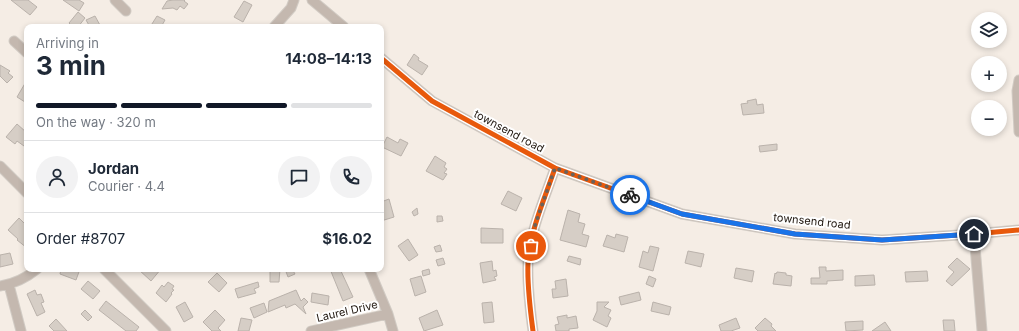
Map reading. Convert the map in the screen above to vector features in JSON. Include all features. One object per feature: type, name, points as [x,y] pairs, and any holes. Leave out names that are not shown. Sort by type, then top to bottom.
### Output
[{"type":"street","points":[[115,0],[126,11]]},
{"type":"street","points":[[277,24],[291,8],[294,0]]},
{"type":"street","points":[[312,0],[340,24]]},
{"type":"street","points":[[14,41],[24,50]]},
{"type":"street","name":"townsend road","points":[[384,61],[432,101],[555,168],[682,214],[795,234],[882,240],[1019,230]]},
{"type":"street","points":[[1019,80],[1017,91],[1019,132]]},
{"type":"street","points":[[0,166],[24,190]]},
{"type":"street","points":[[533,331],[529,294],[528,262],[533,231],[555,168]]},
{"type":"street","points":[[974,234],[982,331]]},
{"type":"street","points":[[21,331],[4,286],[28,276],[33,272]]},
{"type":"street","points":[[107,272],[166,331]]},
{"type":"street","points":[[370,272],[388,314],[393,331]]},
{"type":"street","name":"Laurel Drive","points":[[311,331],[388,314]]},
{"type":"building","points":[[11,0],[28,0],[37,7],[30,15]]},
{"type":"building","points":[[63,0],[79,0],[84,3],[79,11]]},
{"type":"building","points":[[185,0],[184,1],[188,4],[184,9],[180,6],[177,10],[173,8],[162,9],[167,1]]},
{"type":"building","points":[[244,1],[252,5],[243,22],[234,17]]},
{"type":"building","points":[[78,12],[85,18],[80,24],[69,23]]},
{"type":"building","points":[[95,16],[99,24],[88,24],[86,20]]},
{"type":"building","points":[[157,16],[165,20],[163,24],[152,24]]},
{"type":"building","points":[[414,54],[419,58],[418,60],[428,66],[422,75],[407,65]]},
{"type":"building","points":[[0,65],[10,71],[8,73],[13,77],[7,83],[0,76]]},
{"type":"building","points":[[24,85],[24,101],[17,97]]},
{"type":"building","points":[[756,99],[757,105],[763,104],[764,113],[743,115],[741,104],[748,103],[747,101]]},
{"type":"building","points":[[17,124],[24,130],[24,146],[17,141],[15,144],[6,137]]},
{"type":"building","points":[[387,137],[398,143],[400,139],[408,143],[401,156],[384,148],[384,143]]},
{"type":"building","points":[[777,144],[777,150],[760,152],[759,146]]},
{"type":"building","points":[[435,156],[446,163],[444,167],[447,169],[444,173],[447,174],[443,180],[426,171]]},
{"type":"building","points":[[508,191],[522,198],[516,211],[501,204]]},
{"type":"building","points":[[389,199],[394,217],[384,220],[384,201]]},
{"type":"building","points":[[417,208],[418,214],[414,216],[412,212]]},
{"type":"building","points":[[568,210],[580,214],[578,222],[585,224],[582,234],[589,236],[586,247],[560,240]]},
{"type":"building","points":[[437,216],[442,216],[443,221],[437,222]]},
{"type":"building","points":[[19,218],[24,223],[24,246],[17,240],[18,239],[8,230]]},
{"type":"building","points":[[481,228],[503,229],[503,243],[481,243]]},
{"type":"building","points":[[616,234],[628,237],[624,252],[603,246],[607,235],[615,238]]},
{"type":"building","points":[[408,239],[418,255],[409,261],[398,246]]},
{"type":"building","points":[[440,245],[442,251],[436,252],[434,247]]},
{"type":"building","points":[[650,246],[659,248],[653,271],[639,267],[643,251],[648,253]]},
{"type":"building","points":[[688,251],[704,254],[701,267],[685,263]]},
{"type":"building","points":[[10,253],[13,264],[0,267],[0,255]]},
{"type":"building","points":[[569,256],[581,259],[580,265],[567,261]]},
{"type":"building","points":[[443,258],[445,264],[438,266],[436,260]]},
{"type":"building","points":[[957,258],[970,269],[952,286],[946,281],[954,272],[948,267]]},
{"type":"building","points":[[492,261],[493,271],[496,270],[497,276],[494,277],[496,280],[483,283],[480,263]]},
{"type":"building","points":[[819,267],[826,267],[826,271],[843,270],[843,280],[827,281],[827,284],[811,284],[811,278],[820,278]]},
{"type":"building","points":[[736,268],[754,271],[752,282],[734,278]]},
{"type":"building","points":[[429,269],[430,274],[423,276],[422,271]]},
{"type":"building","points":[[927,271],[928,281],[906,282],[905,272]]},
{"type":"building","points":[[60,272],[79,272],[76,280],[60,274]]},
{"type":"building","points":[[141,272],[158,272],[151,281]]},
{"type":"building","points":[[270,272],[280,272],[279,282],[270,282]]},
{"type":"building","points":[[286,272],[294,272],[295,274],[288,277]]},
{"type":"building","points":[[331,272],[341,272],[353,297],[343,301]]},
{"type":"building","points":[[777,272],[786,273],[786,275],[792,276],[791,286],[773,284],[775,273],[776,274]]},
{"type":"building","points":[[217,273],[227,283],[219,292],[208,282]]},
{"type":"building","points":[[874,275],[875,285],[855,286],[855,276]]},
{"type":"building","points":[[421,276],[426,292],[415,296],[410,279]]},
{"type":"building","points":[[649,276],[656,279],[653,287],[646,284]]},
{"type":"building","points":[[566,279],[568,296],[553,298],[552,289],[556,289],[555,281]]},
{"type":"building","points":[[88,281],[100,291],[93,299],[81,289]]},
{"type":"building","points":[[168,282],[174,286],[172,289],[174,290],[166,302],[156,293],[162,285],[164,287]]},
{"type":"building","points":[[258,282],[259,287],[254,289],[256,293],[238,298],[235,289]]},
{"type":"building","points":[[35,290],[37,295],[41,294],[44,302],[41,303],[45,312],[37,316],[27,294]]},
{"type":"building","points":[[296,290],[301,301],[304,298],[308,302],[303,307],[306,314],[295,304],[286,308],[285,305],[268,312],[269,301]]},
{"type":"building","points":[[639,292],[641,300],[621,305],[619,297]]},
{"type":"building","points":[[312,293],[329,296],[328,305],[311,302]]},
{"type":"building","points":[[106,301],[139,327],[136,331],[126,331],[99,310]]},
{"type":"building","points":[[185,302],[193,317],[184,322],[176,307]]},
{"type":"building","points":[[492,302],[494,322],[484,323],[482,303]]},
{"type":"building","points":[[597,302],[609,302],[604,307],[611,310],[608,316],[611,318],[607,327],[593,320],[597,311]]},
{"type":"building","points":[[653,302],[671,307],[669,315],[651,311]]},
{"type":"building","points":[[264,303],[267,312],[254,318],[250,308]]},
{"type":"building","points":[[85,310],[92,317],[88,321],[81,314]]},
{"type":"building","points":[[215,310],[225,320],[218,328],[221,331],[212,331],[203,322]]},
{"type":"building","points":[[437,310],[443,325],[424,331],[419,318]]},
{"type":"building","points":[[567,315],[567,318],[576,316],[578,328],[569,329],[569,331],[556,331],[555,325],[559,324],[557,317]]},
{"type":"building","points":[[241,318],[252,320],[249,331],[238,331]]},
{"type":"building","points":[[736,318],[740,328],[731,331],[721,331],[719,325]]},
{"type":"building","points":[[765,318],[772,324],[771,326],[776,331],[758,331],[755,328]]},
{"type":"building","points":[[56,319],[67,331],[54,331],[49,326]]},
{"type":"building","points":[[943,320],[954,320],[955,331],[944,331]]},
{"type":"building","points":[[863,321],[863,330],[846,331],[845,322]]},
{"type":"building","points":[[885,322],[891,331],[872,331]]},
{"type":"cycle path","points":[[384,61],[432,101],[555,168],[682,214],[795,234],[882,240],[1019,230]]},
{"type":"cycle path","points":[[533,331],[528,280],[529,251],[538,214],[555,168]]},
{"type":"way so far","points":[[531,246],[533,231],[555,168],[630,195]]},
{"type":"route","points":[[630,195],[682,214],[795,234],[882,240],[974,234]]}]
